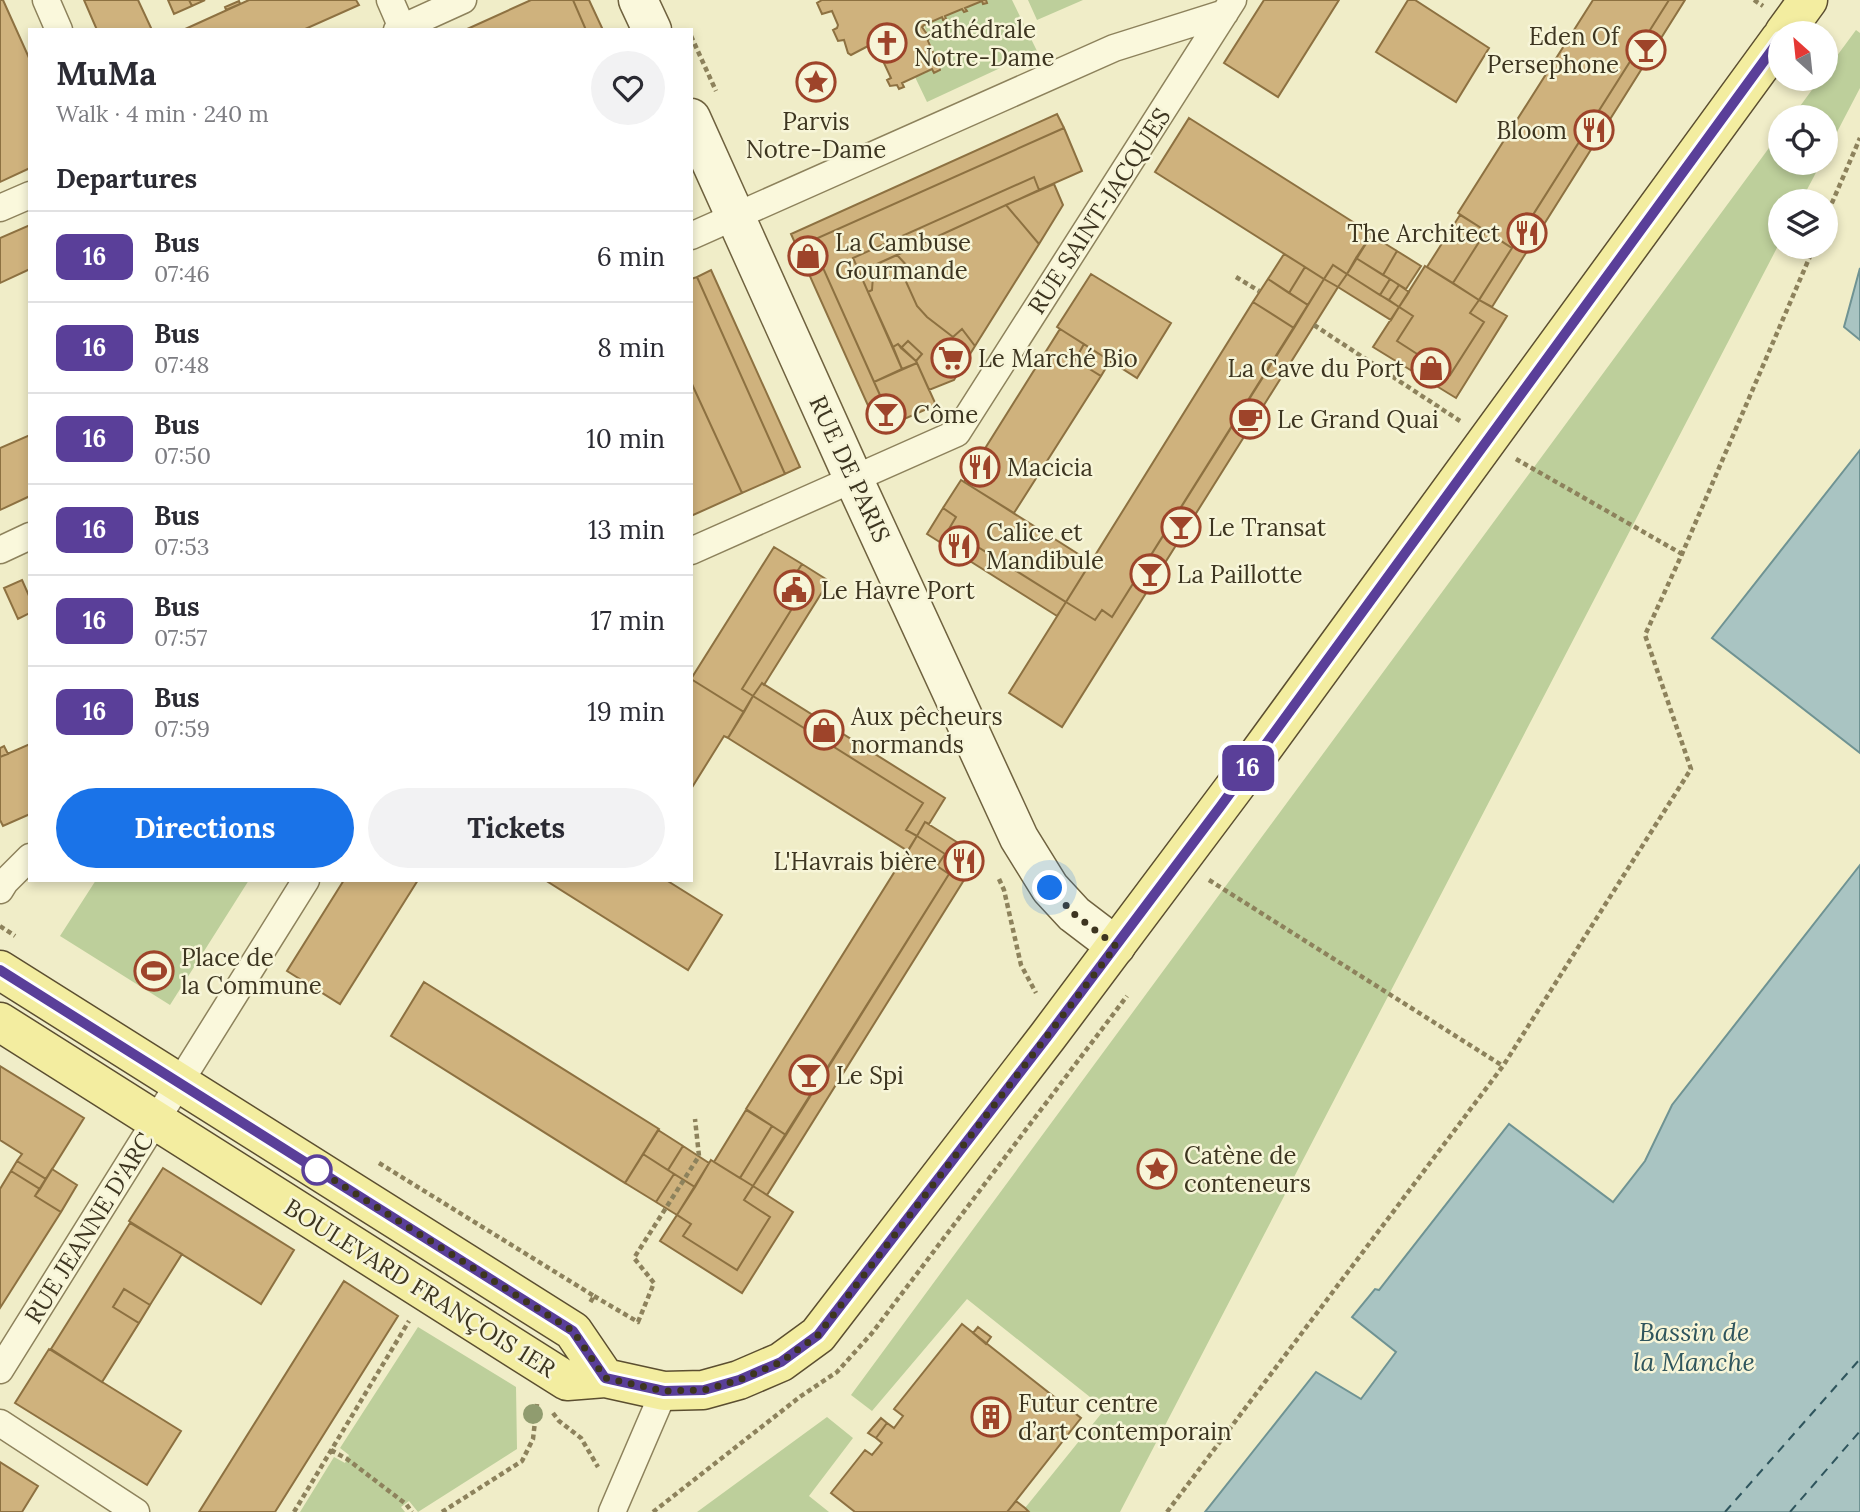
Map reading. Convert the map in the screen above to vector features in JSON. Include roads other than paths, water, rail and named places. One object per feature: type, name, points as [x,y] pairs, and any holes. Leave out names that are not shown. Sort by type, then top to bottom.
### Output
[{"type":"main road","points":[[638,0],[651,28]]},
{"type":"main road","points":[[1793,21],[1808,0]]},
{"type":"main road","points":[[605,1378],[664,1391],[704,1390],[739,1380],[781,1362],[818,1335],[1116,946],[1768,55]]},
{"type":"main road","name":"RUE DE PARIS","points":[[693,122],[1019,838],[1050,888],[1074,914],[1116,946]]},
{"type":"main road","name":"BOULEVARD FRANÇOIS 1ER","points":[[0,970],[573,1331],[605,1378],[567,1381],[0,1022]]},
{"type":"street","points":[[46,0],[58,28]]},
{"type":"street","points":[[390,0],[401,28]]},
{"type":"street","points":[[403,28],[463,0]]},
{"type":"street","points":[[693,235],[1114,48],[1229,6]]},
{"type":"street","name":"RUE SAINT-JACQUES","points":[[693,550],[957,433],[1229,6]]},
{"type":"street","points":[[0,208],[28,196]]},
{"type":"street","points":[[0,550],[28,537]]},
{"type":"street","points":[[0,890],[28,859]]},
{"type":"street","points":[[156,1121],[305,882]]},
{"type":"street","name":"RUE JEANNE D'ARC","points":[[0,1370],[156,1121]]},
{"type":"street","points":[[614,1505],[664,1391]]},
{"type":"street","points":[[0,1423],[136,1512]]},
{"type":"water","points":[[1860,268],[1860,340],[1844,327]]},
{"type":"water","points":[[1860,450],[1860,753],[1712,638]]},
{"type":"water","name":"Bassin de la Manche","points":[[1860,865],[1860,1512],[1205,1512],[1316,1372],[1361,1399],[1396,1352],[1352,1317],[1375,1289],[1379,1290],[1509,1124],[1613,1202],[1645,1161],[1672,1105]]},
{"type":"place","name":"Cathédrale Notre-Dame","points":[[887,43]]},
{"type":"place","name":"Eden Of Persephone","points":[[1646,50]]},
{"type":"place","name":"Parvis Notre-Dame","points":[[816,82]]},
{"type":"place","name":"Bloom","points":[[1594,130]]},
{"type":"place","name":"The Architect","points":[[1527,233]]},
{"type":"place","name":"La Cambuse Gourmande","points":[[808,256]]},
{"type":"place","name":"Le Marché Bio","points":[[951,358]]},
{"type":"place","name":"La Cave du Port","points":[[1431,368]]},
{"type":"place","name":"Côme","points":[[886,414]]},
{"type":"place","name":"Le Grand Quai","points":[[1250,419]]},
{"type":"place","name":"Macicia","points":[[980,467]]},
{"type":"place","name":"Le Transat","points":[[1181,527]]},
{"type":"place","name":"Calice et Mandibule","points":[[959,546]]},
{"type":"place","name":"La Paillotte","points":[[1150,574]]},
{"type":"place","name":"Le Havre Port","points":[[794,590]]},
{"type":"place","name":"Aux pêcheurs normands","points":[[824,730]]},
{"type":"place","name":"L'Havrais bière","points":[[964,861]]},
{"type":"place","name":"Place de la Commune","points":[[154,971]]},
{"type":"place","name":"Le Spi","points":[[809,1075]]},
{"type":"place","name":"Catène de conteneurs","points":[[1157,1169]]},
{"type":"place","name":"Futur centre d’art contemporain","points":[[991,1417]]}]
